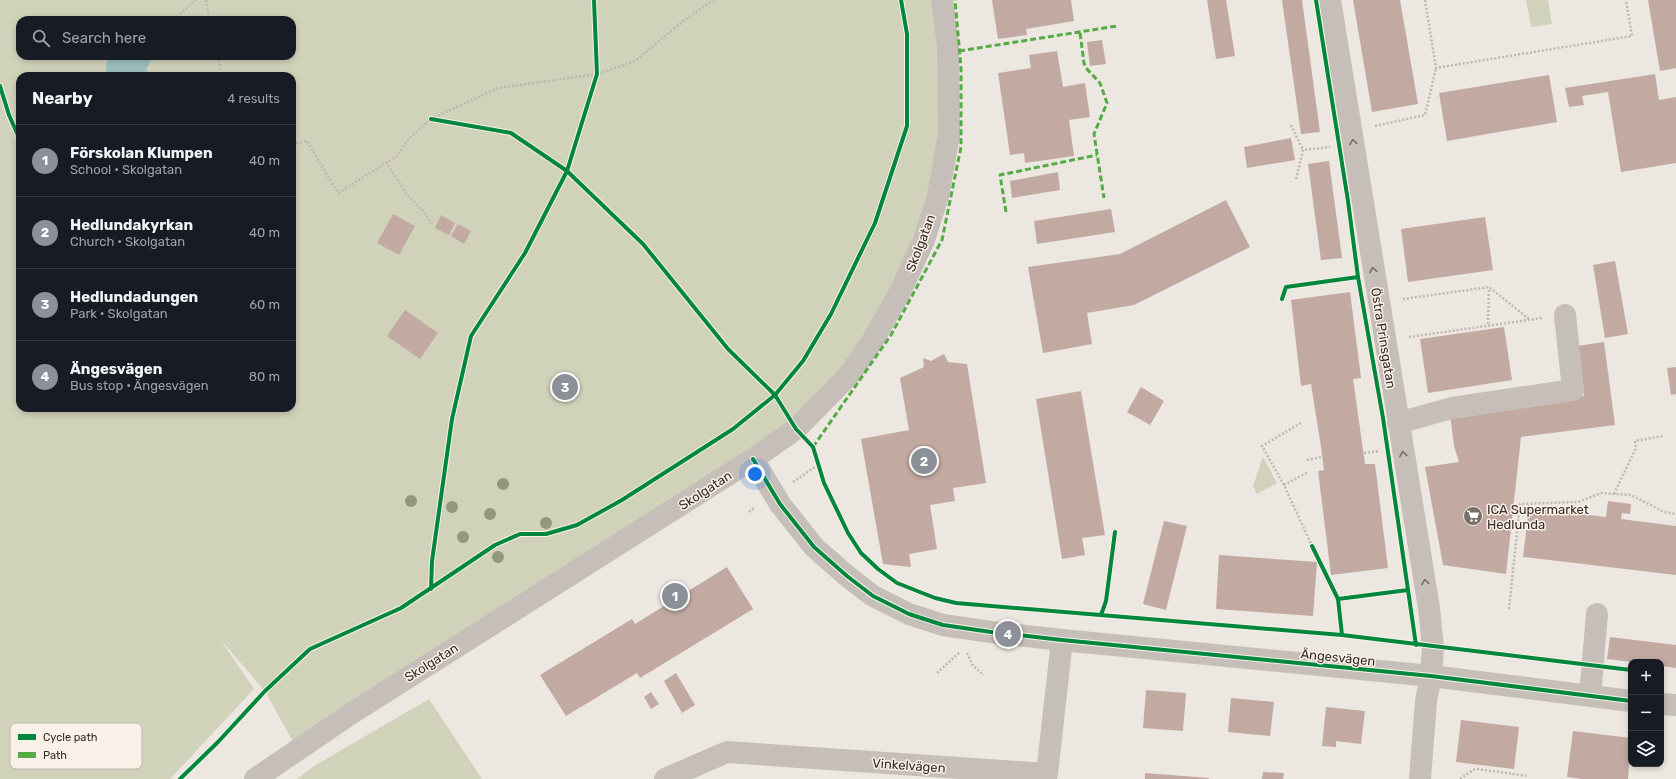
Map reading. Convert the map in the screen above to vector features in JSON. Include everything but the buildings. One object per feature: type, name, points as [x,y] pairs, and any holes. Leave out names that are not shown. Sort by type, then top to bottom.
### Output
[{"type":"street","name":"Skolgatan","points":[[255,779],[352,713],[753,458],[796,429],[850,374],[873,340],[900,292],[924,240],[938,196],[950,135],[948,47],[942,0]]},
{"type":"street","name":"Östra Prinsgatan","points":[[1330,0],[1398,423],[1435,606],[1431,676],[1426,701],[1420,779]]},
{"type":"street","points":[[1398,423],[1452,408],[1573,390],[1565,315]]},
{"type":"street","name":"Ängesvägen","points":[[753,458],[780,504],[814,547],[846,576],[873,596],[909,614],[943,625],[1062,640],[1431,676],[1628,701]]},
{"type":"street","points":[[1590,696],[1597,614]]},
{"type":"street","name":"Vinkelvägen","points":[[665,779],[727,752],[1047,774],[1062,640]]},
{"type":"street","points":[[1664,704],[1676,706]]},
{"type":"path","points":[[178,16],[195,0]]},
{"type":"path","points":[[206,0],[209,16]]},
{"type":"path","points":[[296,143],[307,141],[338,193],[397,156],[409,138],[431,120],[498,88],[597,74],[635,61],[686,19],[713,0]]},
{"type":"path","points":[[1372,126],[1425,115],[1436,68],[1425,0]]},
{"type":"path","points":[[1436,68],[1632,36],[1626,0]]},
{"type":"path","points":[[219,60],[221,72]]},
{"type":"path","points":[[595,82],[597,66]]},
{"type":"path","points":[[431,120],[438,121]]},
{"type":"path","points":[[1291,125],[1303,150],[1296,179]]},
{"type":"path","points":[[1303,150],[1332,146]]},
{"type":"path","points":[[386,162],[408,196],[423,211],[432,224]]},
{"type":"path","points":[[1396,300],[1489,287],[1529,319]]},
{"type":"path","points":[[1488,324],[1489,287]]},
{"type":"path","points":[[1301,422],[1262,446],[1284,485],[1316,553]]},
{"type":"path","points":[[1614,494],[1636,448],[1635,441],[1663,436]]},
{"type":"path","points":[[1364,453],[1382,451]]},
{"type":"path","points":[[1307,460],[1322,457]]},
{"type":"path","points":[[816,459],[820,471]]},
{"type":"path","points":[[1284,485],[1308,472]]},
{"type":"path","points":[[1509,609],[1520,504],[1578,502],[1600,493],[1631,495],[1664,512],[1676,514]]},
{"type":"path","points":[[936,673],[964,648],[973,666],[984,675]]},
{"type":"path","points":[[1460,779],[1473,770],[1528,776]]},
{"type":"green space","points":[[0,0],[942,0],[949,135],[900,292],[796,429],[297,749],[265,691],[220,639],[254,689],[170,779],[0,779]]},
{"type":"green space","points":[[1526,0],[1548,0],[1552,24],[1531,27]]},
{"type":"green space","points":[[1263,457],[1277,483],[1257,494],[1253,486]]},
{"type":"green space","points":[[429,699],[482,779],[297,779],[314,766]]},
{"type":"water","points":[[108,60],[151,60],[145,72],[106,72],[106,65]]},
{"type":"marked path","points":[[813,447],[891,335],[942,240],[961,147],[961,68],[955,0]]},
{"type":"marked path","points":[[959,51],[1117,26]]},
{"type":"marked path","points":[[1080,33],[1084,63],[1086,68],[1100,83],[1107,103],[1094,134],[1104,198]]},
{"type":"marked path","points":[[1006,212],[1000,175],[1097,155]]},
{"type":"cycle path","points":[[431,589],[432,561],[452,419],[471,336],[525,253],[567,171],[597,74],[594,0]]},
{"type":"cycle path","points":[[180,779],[218,742],[265,691],[310,649],[401,608],[495,545],[520,534],[546,534],[577,525],[622,500],[733,429],[775,395],[803,361],[831,314],[875,223],[907,126],[907,34],[901,0]]},
{"type":"cycle path","points":[[1316,0],[1348,201],[1358,277],[1383,418],[1416,645]]},
{"type":"cycle path","points":[[0,86],[9,115],[16,131]]},
{"type":"cycle path","points":[[431,119],[511,133],[567,171],[643,244],[728,349],[775,395],[796,429],[813,447],[824,483],[848,533],[861,553],[878,569],[897,583],[935,598],[956,603],[1342,635],[1628,670]]},
{"type":"cycle path","points":[[1282,299],[1286,287],[1358,277]]},
{"type":"cycle path","points":[[753,459],[780,504],[814,547],[847,576],[873,596],[909,614],[943,625],[1062,640],[1431,676],[1628,701]]},
{"type":"cycle path","points":[[1101,615],[1106,601],[1115,532]]},
{"type":"cycle path","points":[[1312,546],[1338,599],[1342,635]]},
{"type":"cycle path","points":[[1338,599],[1408,590]]},
{"type":"place","name":"Hedlundadungen","points":[[565,387]]},
{"type":"place","name":"Hedlundakyrkan","points":[[924,461]]},
{"type":"place","name":"ICA Supermarket Hedlunda","points":[[1473,516]]},
{"type":"place","name":"Förskolan Klumpen","points":[[675,596]]},
{"type":"place","name":"Ängesvägen","points":[[1008,634]]}]
